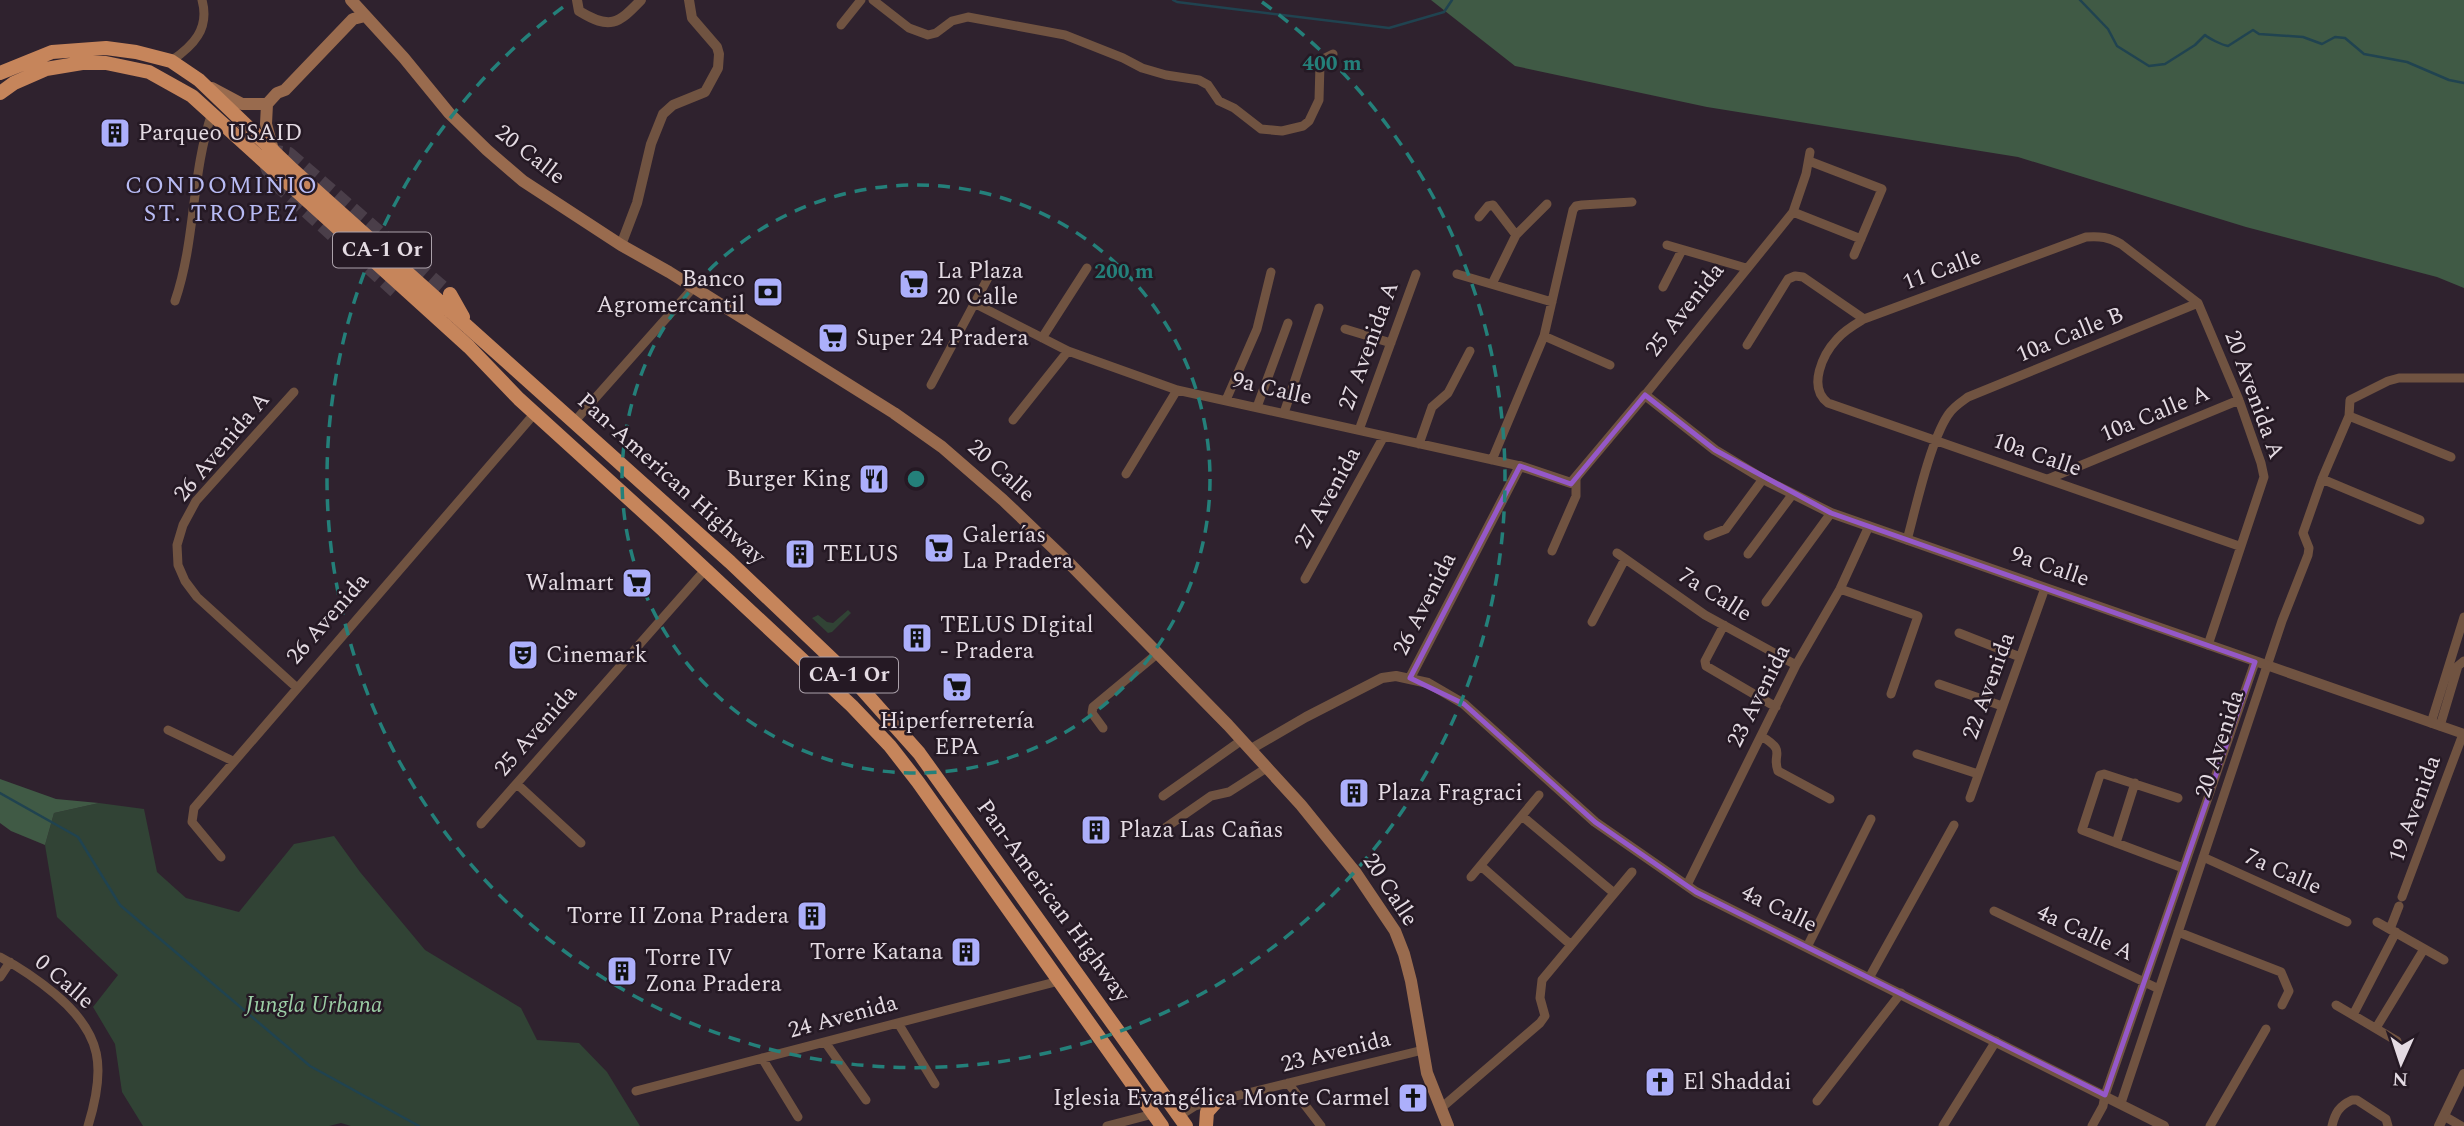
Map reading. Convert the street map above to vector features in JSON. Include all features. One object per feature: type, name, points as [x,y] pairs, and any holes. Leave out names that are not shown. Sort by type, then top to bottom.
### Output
[{"type":"highway","name":"Pan-American Highway","points":[[0,73],[34,57],[70,49],[106,48],[171,61],[198,80],[471,331],[730,562],[834,660],[908,741],[1183,1121]]},
{"type":"highway","name":"Pan-American Highway","points":[[0,93],[14,83],[46,69],[82,63],[106,63],[139,69],[165,80],[192,96],[212,113],[469,347],[503,384],[852,706],[890,746],[1157,1120]]},
{"type":"highway","points":[[395,291],[470,361],[503,384]]},
{"type":"highway","points":[[450,294],[471,331]]},
{"type":"highway","points":[[1206,1126],[1207,1112],[1216,1102]]},
{"type":"main road","name":"20 Calle","points":[[352,1],[449,113],[486,150],[523,181],[894,413],[943,447],[1003,500],[1158,653],[1268,767],[1356,873],[1395,931],[1411,981],[1427,1073],[1448,1126]]},
{"type":"main road","points":[[272,150],[266,124],[267,104],[280,85],[348,14],[352,1]]},
{"type":"main road","points":[[277,93],[285,90],[353,19],[365,16]]},
{"type":"main road","points":[[198,80],[242,104],[267,104]]},
{"type":"street","points":[[171,61],[188,50],[203,30],[205,11],[202,0]]},
{"type":"street","points":[[577,0],[579,11],[593,20],[606,23],[625,17],[641,0]]},
{"type":"street","points":[[621,244],[637,203],[651,144],[663,114],[673,105],[705,92],[718,68],[717,47],[692,18],[688,0]]},
{"type":"street","points":[[841,26],[861,0]]},
{"type":"street","points":[[873,0],[909,28],[928,35],[936,33],[952,21],[968,17],[1065,35],[1124,58],[1142,68],[1199,80],[1208,85],[1219,101],[1234,108],[1262,129],[1282,131],[1303,126],[1309,121],[1319,100],[1320,64],[1333,54]]},
{"type":"street","points":[[175,301],[184,276],[201,155],[212,113]]},
{"type":"street","name":"25 Avenida","points":[[1574,480],[1793,212],[1809,157],[1880,187],[1882,192],[1861,239]]},
{"type":"street","points":[[1492,460],[1544,336],[1571,242],[1573,210],[1582,205],[1632,202]]},
{"type":"street","points":[[1492,284],[1516,235],[1547,204]]},
{"type":"street","points":[[1479,217],[1488,206],[1493,205],[1516,235]]},
{"type":"street","points":[[1793,212],[1861,239],[1854,255]]},
{"type":"street","name":"11 Calle","points":[[1864,319],[2086,237],[2098,236],[2111,238],[2198,303]]},
{"type":"street","points":[[1667,245],[1746,268]]},
{"type":"street","points":[[1663,287],[1682,250]]},
{"type":"street","points":[[1042,338],[1087,268]]},
{"type":"street","points":[[1226,400],[1257,329],[1272,272]]},
{"type":"street","name":"27 Avenida A","points":[[1359,430],[1416,274]]},
{"type":"street","points":[[1457,274],[1552,302]]},
{"type":"street","points":[[931,385],[989,275]]},
{"type":"street","points":[[1746,345],[1788,279],[1795,276],[1803,277],[1864,319]]},
{"type":"street","points":[[574,422],[693,288]]},
{"type":"street","name":"9a Calle","points":[[974,303],[1068,351],[1177,390],[1574,480]]},
{"type":"street","name":"20 Avenida A","points":[[2198,303],[2239,400],[2264,477],[2208,645]]},
{"type":"street","name":"10a Calle B","points":[[1937,441],[1948,415],[1957,404],[1968,397],[2198,303]]},
{"type":"street","points":[[1284,413],[1319,309]]},
{"type":"street","name":"10a Calle","points":[[1864,319],[1849,328],[1830,346],[1820,367],[1817,383],[1822,399],[1828,403],[2239,547]]},
{"type":"street","points":[[1257,407],[1287,323]]},
{"type":"street","points":[[1345,329],[1391,343]]},
{"type":"street","points":[[1544,336],[1610,365]]},
{"type":"street","points":[[1013,420],[1068,351]]},
{"type":"street","points":[[1419,444],[1432,407],[1448,393],[1470,351]]},
{"type":"street","name":"20 Avenida","points":[[2121,1103],[2267,666],[2308,555],[2309,548],[2303,533],[2349,416],[2350,400],[2388,381],[2464,378]]},
{"type":"street","points":[[1126,474],[1177,390]]},
{"type":"street","name":"26 Avenida A","points":[[294,392],[195,501],[177,545],[178,565],[197,597],[296,687]]},
{"type":"street","name":"9a Calle","points":[[1645,395],[1715,450],[1792,495],[1831,513],[2464,734]]},
{"type":"street","name":"10a Calle A","points":[[2048,479],[2239,400]]},
{"type":"street","name":"26 Avenida","points":[[221,857],[191,818],[194,808],[535,413]]},
{"type":"street","points":[[2349,416],[2451,457]]},
{"type":"street","name":"27 Avenida","points":[[1305,579],[1384,436]]},
{"type":"street","points":[[1907,540],[1937,441]]},
{"type":"street","name":"26 Avenida","points":[[1246,745],[1382,678],[1410,678],[1520,466]]},
{"type":"street","points":[[1708,536],[1726,529],[1763,479]]},
{"type":"street","points":[[2322,479],[2420,520]]},
{"type":"street","points":[[1552,551],[1576,496],[1574,480]]},
{"type":"street","points":[[1748,554],[1792,495]]},
{"type":"street","points":[[1766,602],[1831,513]]},
{"type":"street","name":"23 Avenida","points":[[1687,885],[1796,665],[1840,590],[1869,526]]},
{"type":"street","name":"7a Calle","points":[[1592,622],[1621,556],[1705,615],[1796,665]]},
{"type":"street","name":"25 Avenida","points":[[481,824],[705,570]]},
{"type":"street","name":"22 Avenida","points":[[1970,798],[2045,588]]},
{"type":"street","points":[[1840,590],[1918,616],[1891,694]]},
{"type":"street","points":[[2436,724],[2464,617]]},
{"type":"street","points":[[1724,625],[1705,661],[1706,666],[1776,707]]},
{"type":"street","points":[[1959,633],[2020,657]]},
{"type":"street","points":[[1103,728],[1092,713],[1093,707],[1158,653]]},
{"type":"street","name":"19 Avenida","points":[[2436,724],[2458,666],[2463,661]]},
{"type":"street","name":"20 Avenida","points":[[2092,1126],[2103,1107],[2255,662]]},
{"type":"street","name":"4a Calle","points":[[1410,678],[1428,683],[1464,704],[1595,822],[1696,892],[2164,1126]]},
{"type":"street","points":[[1939,684],[2002,706]]},
{"type":"street","points":[[168,730],[233,761]]},
{"type":"street","name":"19 Avenida","points":[[2353,1014],[2393,931],[2401,902],[2464,734]]},
{"type":"street","points":[[1761,736],[1776,748],[1779,754],[1776,764],[1778,771],[1830,799]]},
{"type":"street","points":[[1163,796],[1246,745]]},
{"type":"street","points":[[1917,754],[1978,774]]},
{"type":"street","points":[[1165,828],[1211,796],[1229,792],[1268,767]]},
{"type":"street","points":[[2178,798],[2135,783],[2100,775],[2082,830],[2183,868]]},
{"type":"street","points":[[2116,844],[2135,783]]},
{"type":"street","points":[[517,784],[581,843]]},
{"type":"street","points":[[1471,877],[1539,795]]},
{"type":"street","points":[[1522,816],[1614,893]]},
{"type":"street","points":[[1807,947],[1871,819]]},
{"type":"street","points":[[1869,978],[1954,825]]},
{"type":"street","name":"7a Calle","points":[[2203,857],[2347,922]]},
{"type":"street","points":[[1481,866],[1570,944]]},
{"type":"street","points":[[1440,1109],[1541,1023],[1545,1016],[1540,998],[1542,980],[1632,872]]},
{"type":"street","name":"4a Calle A","points":[[1994,911],[2159,989]]},
{"type":"street","points":[[2377,922],[2444,960]]},
{"type":"street","points":[[2178,932],[2281,972],[2288,991],[2282,1005]]},
{"type":"street","points":[[2376,1028],[2424,949]]},
{"type":"street","name":"0 Calle","points":[[0,957],[46,986],[78,1015],[92,1038],[99,1064],[97,1097],[88,1126]]},
{"type":"street","points":[[0,977],[10,962]]},
{"type":"street","name":"24 Avenida","points":[[636,1091],[1059,981]]},
{"type":"street","points":[[1817,1101],[1901,993]]},
{"type":"street","points":[[2336,1005],[2397,1041]]},
{"type":"street","points":[[898,1023],[935,1084]]},
{"type":"street","points":[[2210,1126],[2266,1029]]},
{"type":"street","points":[[1943,1126],[1996,1041]]},
{"type":"street","points":[[825,1042],[866,1100]]},
{"type":"street","name":"23 Avenida","points":[[1183,1121],[1195,1106],[1423,1050]]},
{"type":"street","points":[[762,1058],[798,1117]]},
{"type":"street","points":[[2462,1126],[2442,1121],[2464,1074]]},
{"type":"street","points":[[1288,1083],[1321,1126]]},
{"type":"street","points":[[2332,1126],[2340,1107],[2357,1100],[2386,1119],[2388,1126]]},
{"type":"street","points":[[1107,1126],[1157,1120]]},
{"type":"highlighted area","points":[[1645,395],[1715,450],[1831,513],[2255,662],[2105,1095],[1696,892],[1595,822],[1464,704],[1410,678],[1520,466],[1571,484]]},
{"type":"green space","points":[[1431,0],[2464,0],[2464,288],[2437,277],[2246,227],[2018,157],[1707,107],[1515,66]]},
{"type":"green space","points":[[848,610],[851,613],[828,633],[812,618],[818,615],[833,623]]},
{"type":"green space","points":[[0,779],[56,799],[99,803],[54,813],[45,845],[11,831],[0,823]]},
{"type":"green space","name":"Jungla Urbana","points":[[99,803],[144,809],[157,872],[186,898],[239,912],[294,844],[334,836],[360,872],[425,950],[521,1008],[537,1040],[579,1043],[607,1072],[640,1126],[351,1126],[341,1123],[329,1126],[143,1126],[122,1092],[115,1044],[93,1007],[118,975],[57,917],[45,845],[54,813]]},
{"type":"waterway","points":[[1173,0],[1389,28],[1444,12],[1452,0]]},
{"type":"waterway","points":[[2080,0],[2108,29],[2117,46],[2149,66],[2165,64],[2195,45],[2205,35],[2228,46],[2253,30],[2259,34],[2303,37],[2322,44],[2335,37],[2345,38],[2364,54],[2407,62],[2449,80],[2464,83]]},
{"type":"waterway","points":[[0,793],[78,837],[120,905],[310,1066],[419,1126]]},
{"type":"tunnel","points":[[395,291],[273,181],[267,167],[276,152],[289,154],[450,294]]},
{"type":"place","name":"Parqueo USAID","points":[[115,133]]},
{"type":"place","name":"La Plaza 20 Calle","points":[[914,284]]},
{"type":"place","name":"Banco Agromercantil","points":[[768,292]]},
{"type":"place","name":"Super 24 Pradera","points":[[833,338]]},
{"type":"place","name":"Burger King","points":[[874,479]]},
{"type":"place","name":"Galerías La Pradera","points":[[939,548]]},
{"type":"place","name":"TELUS","points":[[800,554]]},
{"type":"place","name":"Walmart","points":[[637,583]]},
{"type":"place","name":"TELUS DIgital - Pradera","points":[[917,638]]},
{"type":"place","name":"Cinemark","points":[[523,655]]},
{"type":"place","name":"Hiperferretería EPA","points":[[957,687]]},
{"type":"place","name":"Plaza Fragraci","points":[[1354,793]]},
{"type":"place","name":"Plaza Las Cañas","points":[[1096,830]]},
{"type":"place","name":"Torre II Zona Pradera","points":[[812,916]]},
{"type":"place","name":"Torre Katana","points":[[966,952]]},
{"type":"place","name":"Torre IV Zona Pradera","points":[[622,971]]},
{"type":"place","name":"El Shaddai","points":[[1660,1082]]},
{"type":"place","name":"Iglesia Evangélica Monte Carmel","points":[[1413,1098]]},
{"type":"district","name":"CONDOMINIO ST. TROPEZ","points":[[222,200]]}]
